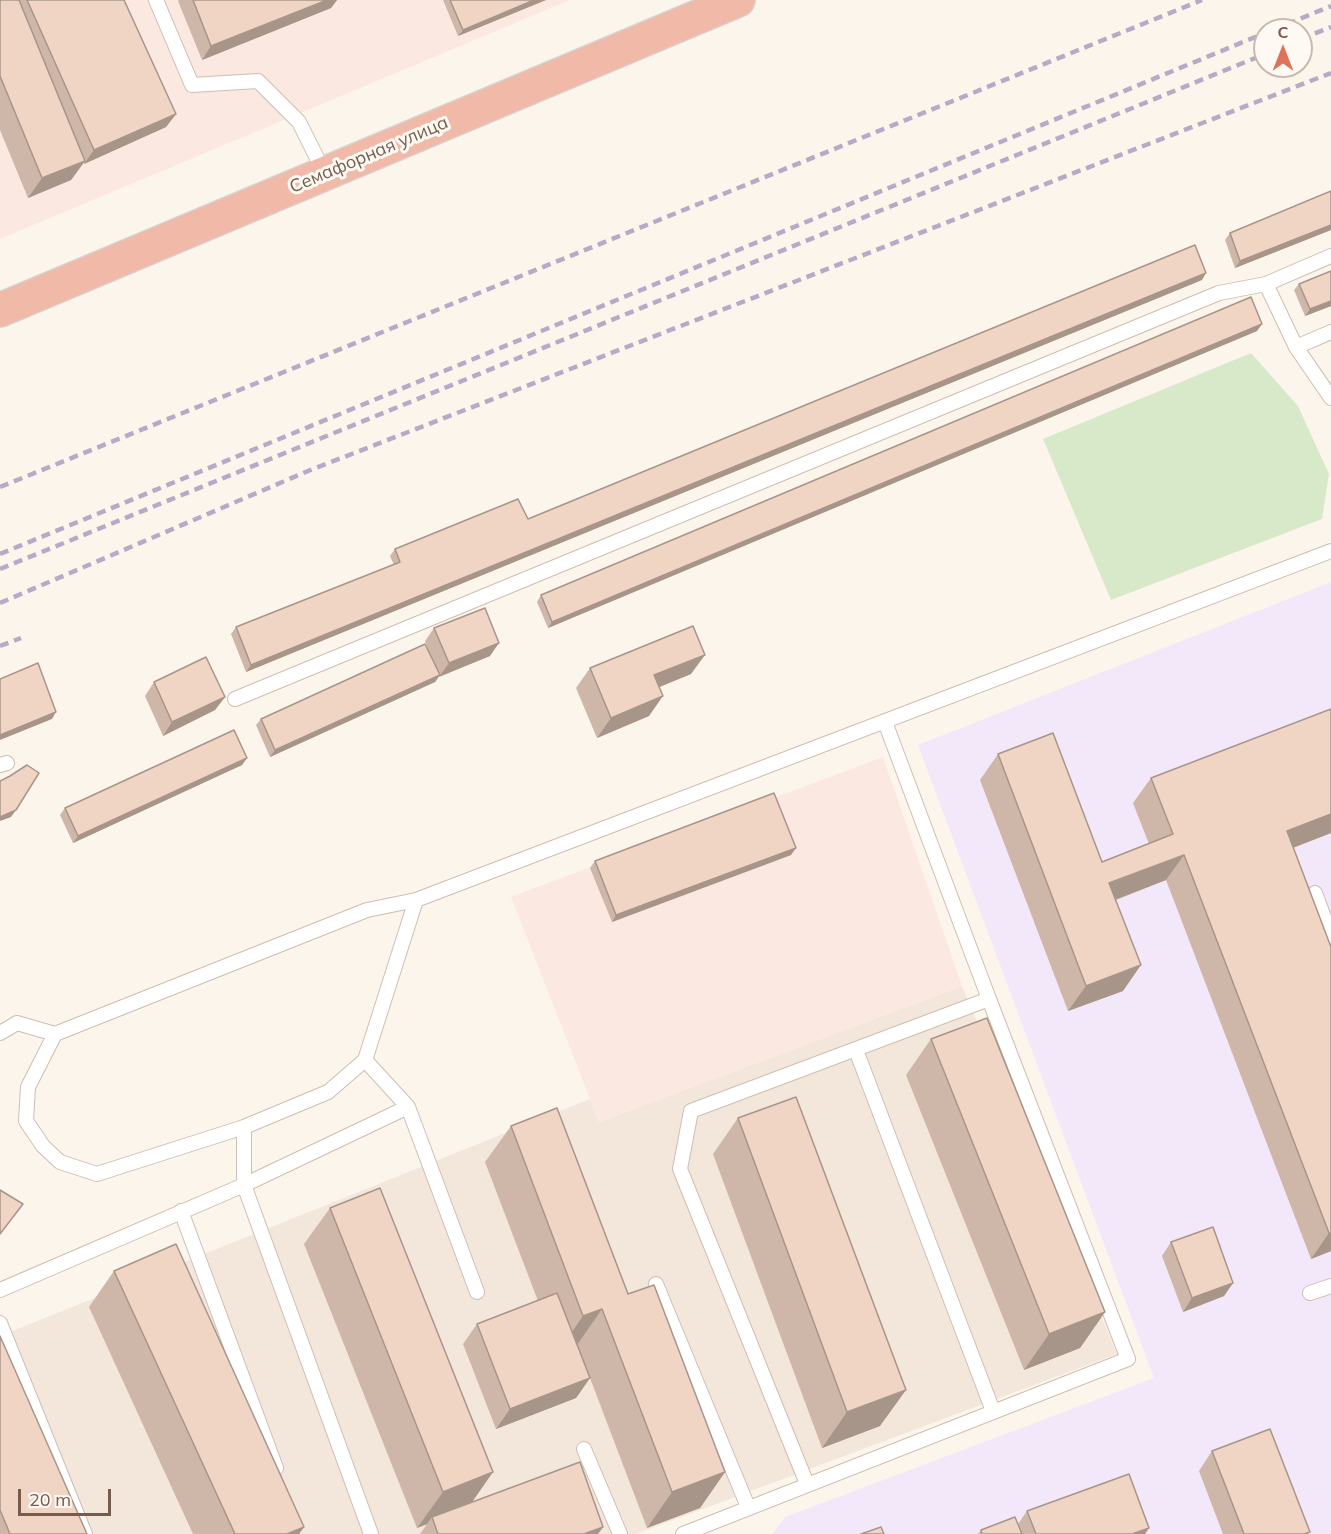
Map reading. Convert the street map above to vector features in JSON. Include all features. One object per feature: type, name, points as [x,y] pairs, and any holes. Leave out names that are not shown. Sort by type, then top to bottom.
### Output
[{"type":"highway","name":"Семафорная улица","points":[[0,310],[738,0]]},
{"type":"lane","points":[[156,0],[192,85],[258,81],[299,122],[325,174]]},
{"type":"lane","points":[[235,699],[1219,294],[1266,284],[1331,256]]},
{"type":"lane","points":[[1266,284],[1296,347],[1331,398]]},
{"type":"lane","points":[[1296,347],[1331,332]]},
{"type":"lane","points":[[0,1033],[17,1023],[55,1034],[367,910],[416,900],[1331,551]]},
{"type":"lane","points":[[683,1534],[1128,1359],[885,722]]},
{"type":"lane","points":[[1314,893],[1331,936]]},
{"type":"lane","points":[[55,1034],[28,1087],[26,1121],[43,1146],[60,1162],[97,1174],[244,1128],[328,1092],[365,1060],[416,900]]},
{"type":"lane","points":[[807,1484],[680,1169],[691,1111],[989,999]]},
{"type":"lane","points":[[856,1050],[993,1411]]},
{"type":"lane","points":[[365,1060],[408,1107],[477,1292]]},
{"type":"lane","points":[[0,1290],[244,1185],[408,1107]]},
{"type":"lane","points":[[244,1128],[244,1185],[371,1534]]},
{"type":"lane","points":[[181,1211],[280,1478]]},
{"type":"lane","points":[[656,1284],[748,1507]]},
{"type":"lane","points":[[1310,1293],[1331,1286]]},
{"type":"lane","points":[[0,1323],[85,1534]]},
{"type":"lane","points":[[584,1449],[620,1534]]},
{"type":"shaded area","points":[[0,0],[570,0],[0,239]]},
{"type":"shaded area","points":[[1331,582],[1331,1534],[772,1534],[785,1517],[1154,1378],[918,745]]},
{"type":"shaded area","points":[[883,757],[962,986],[599,1122],[511,897]]},
{"type":"shaded area","points":[[962,986],[1117,1354],[636,1534],[0,1534],[0,1336],[590,1099],[599,1122]]},
{"type":"green space","points":[[1251,353],[1298,406],[1329,474],[1322,519],[1111,600],[1043,439]]},
{"type":"building","points":[[0,0],[19,0],[85,161],[42,178],[0,76]]},
{"type":"building","points":[[27,0],[124,0],[176,114],[94,150]]},
{"type":"building","points":[[193,0],[327,0],[211,46]]},
{"type":"building","points":[[450,0],[534,0],[463,30]]},
{"type":"building","points":[[1331,191],[1331,225],[1240,261],[1230,233]]},
{"type":"building","points":[[1195,245],[1206,273],[251,665],[236,627],[400,562],[395,549],[518,499],[528,519]]},
{"type":"building","points":[[1331,271],[1331,301],[1310,309],[1299,284]]},
{"type":"building","points":[[1251,297],[1262,324],[552,622],[541,595]]},
{"type":"building","points":[[485,608],[499,643],[449,663],[434,628]]},
{"type":"building","points":[[693,626],[705,655],[654,675],[663,696],[611,718],[590,668]]},
{"type":"building","points":[[425,644],[440,675],[275,750],[261,719]]},
{"type":"building","points":[[206,657],[225,697],[172,722],[154,682]]},
{"type":"building","points":[[38,663],[56,712],[0,735],[0,679]]},
{"type":"building","points":[[1331,709],[1331,814],[1287,831],[1331,947],[1331,1233],[1329,1233],[1184,855],[1109,883],[1141,965],[1086,986],[998,754],[1053,733],[1102,862],[1173,834],[1151,778]]},
{"type":"building","points":[[234,730],[247,758],[78,836],[65,808]]},
{"type":"building","points":[[27,765],[39,773],[16,810],[0,817],[0,781]]},
{"type":"building","points":[[774,793],[796,848],[616,915],[595,861]]},
{"type":"building","points":[[987,1018],[1105,1312],[1049,1334],[931,1039]]},
{"type":"building","points":[[796,1097],[906,1390],[847,1412],[738,1118]]},
{"type":"building","points":[[557,1108],[628,1294],[654,1285],[725,1472],[672,1492],[602,1309],[583,1316],[511,1126]]},
{"type":"building","points":[[380,1188],[493,1472],[443,1492],[330,1208]]},
{"type":"building","points":[[0,1190],[23,1204],[0,1234]]},
{"type":"building","points":[[1213,1227],[1233,1283],[1192,1298],[1171,1242]]},
{"type":"building","points":[[176,1244],[304,1527],[287,1534],[235,1534],[114,1271]]},
{"type":"building","points":[[557,1293],[590,1378],[510,1409],[477,1324]]},
{"type":"building","points":[[0,1336],[87,1534],[10,1534],[0,1510]]},
{"type":"building","points":[[1270,1429],[1310,1532],[1304,1534],[1244,1534],[1212,1451]]},
{"type":"building","points":[[580,1462],[603,1527],[584,1534],[438,1534],[432,1517]]},
{"type":"building","points":[[1129,1474],[1149,1528],[1132,1534],[1036,1534],[1027,1511]]},
{"type":"building","points":[[1015,1517],[1022,1534],[982,1534],[981,1530]]},
{"type":"building","points":[[881,1527],[884,1534],[861,1534]]},
{"type":"railway","points":[[0,487],[1202,0]]},
{"type":"railway","points":[[1302,18],[1331,6]]},
{"type":"railway","points":[[1313,34],[1331,27]]},
{"type":"railway","points":[[0,554],[1253,38]]},
{"type":"railway","points":[[0,569],[1253,59]]},
{"type":"railway","points":[[0,603],[308,471],[1331,73]]},
{"type":"railway","points":[[0,646],[21,638]]}]
